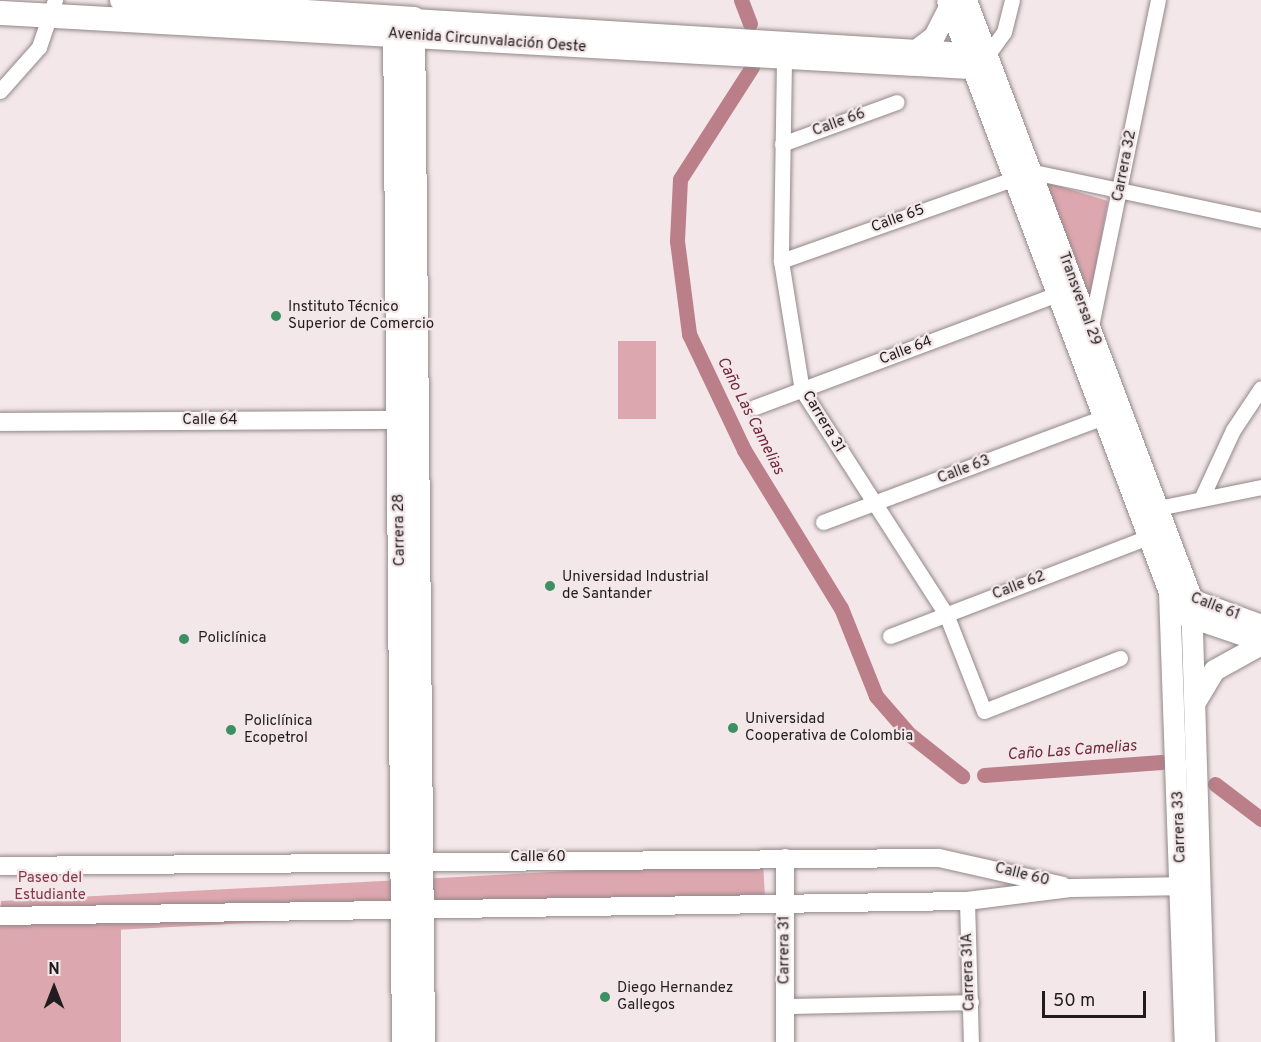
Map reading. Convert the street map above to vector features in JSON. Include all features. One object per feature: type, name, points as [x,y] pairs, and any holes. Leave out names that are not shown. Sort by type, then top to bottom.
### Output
[{"type":"main road","name":"Avenida Circunvalación Oeste","points":[[122,0],[784,60],[981,61]]},
{"type":"main road","name":"Transversal 29","points":[[954,2],[981,61],[1024,175],[1090,331],[1158,508],[1181,604]]},
{"type":"main road","points":[[917,49],[934,36],[954,2]]},
{"type":"main road","name":"Avenida Circunvalación Oeste","points":[[0,13],[54,7],[405,27],[917,49],[981,61]]},
{"type":"main road","name":"Carrera 28","points":[[405,27],[410,859],[411,908],[423,1042]]},
{"type":"main road","name":"Transversal 29","points":[[1024,175],[1057,294],[1149,537],[1181,604]]},
{"type":"main road","name":"Calle 61","points":[[1181,604],[1261,625]]},
{"type":"main road","name":"Calle 61","points":[[1181,604],[1261,642]]},
{"type":"main road","name":"Carrera 33","points":[[1181,604],[1195,703],[1185,1042]]},
{"type":"main road","name":"Carrera 33","points":[[1181,604],[1191,886],[1204,1042]]},
{"type":"main road","points":[[1195,703],[1214,670],[1261,642]]},
{"type":"main road","name":"Carrera 28","points":[[404,1042],[411,908]]},
{"type":"street","points":[[981,61],[1004,32],[1012,0]]},
{"type":"street","name":"Carrera 32","points":[[1090,331],[1120,194],[1158,0]]},
{"type":"street","points":[[0,91],[39,47],[54,7]]},
{"type":"street","name":"Carrera 31","points":[[784,60],[781,261],[802,390],[873,504],[946,614],[984,711],[1120,658]]},
{"type":"street","name":"Calle 66","points":[[782,144],[897,102]]},
{"type":"street","points":[[1024,175],[1261,220]]},
{"type":"street","name":"Calle 65","points":[[781,261],[1024,175]]},
{"type":"street","name":"Calle 64","points":[[755,407],[1057,294]]},
{"type":"street","points":[[1202,496],[1233,430],[1261,388]]},
{"type":"street","name":"Calle 63","points":[[823,522],[1104,417]]},
{"type":"street","name":"Calle 64","points":[[0,422],[409,420]]},
{"type":"street","points":[[1158,508],[1202,496],[1261,487]]},
{"type":"street","name":"Calle 62","points":[[890,636],[1149,537]]},
{"type":"street","name":"Carrera 31","points":[[785,858],[785,1042]]},
{"type":"street","name":"Calle 60","points":[[0,866],[410,859],[939,858],[1072,888]]},
{"type":"street","name":"Calle 60","points":[[0,916],[967,901],[1072,888],[1191,886]]},
{"type":"street","name":"Carrera 31A","points":[[967,901],[971,1042]]},
{"type":"street","points":[[785,1006],[971,1002]]},
{"type":"green space","points":[[1045,182],[1108,201],[1089,303]]},
{"type":"green space","points":[[618,341],[656,341],[656,419],[618,419]]},
{"type":"green space","points":[[763,861],[765,896],[3,936],[1,901]]},
{"type":"green space","points":[[0,925],[121,925],[121,1042],[0,1042]]},
{"type":"waterway","name":"Caño Las Camelias","points":[[741,0],[750,23]]},
{"type":"waterway","name":"Caño Las Camelias","points":[[752,67],[680,179],[677,241],[689,334],[744,450],[841,608],[876,696],[909,734],[962,776]]},
{"type":"waterway","name":"Caño Las Camelias","points":[[984,775],[1162,762]]},
{"type":"waterway","name":"Caño Las Camelias","points":[[1215,784],[1261,819]]},
{"type":"place","name":"Instituto Técnico Superior de Comercio","points":[[276,316]]},
{"type":"place","name":"Universidad Industrial de Santander","points":[[550,586]]},
{"type":"place","name":"Policlínica","points":[[184,639]]},
{"type":"place","name":"Universidad Cooperativa de Colombia","points":[[733,728]]},
{"type":"place","name":"Policlínica Ecopetrol","points":[[231,730]]},
{"type":"place","name":"Diego Hernandez Gallegos","points":[[605,997]]},
{"type":"park label","name":"Paseo del Estudiante","points":[[50,886]]}]
